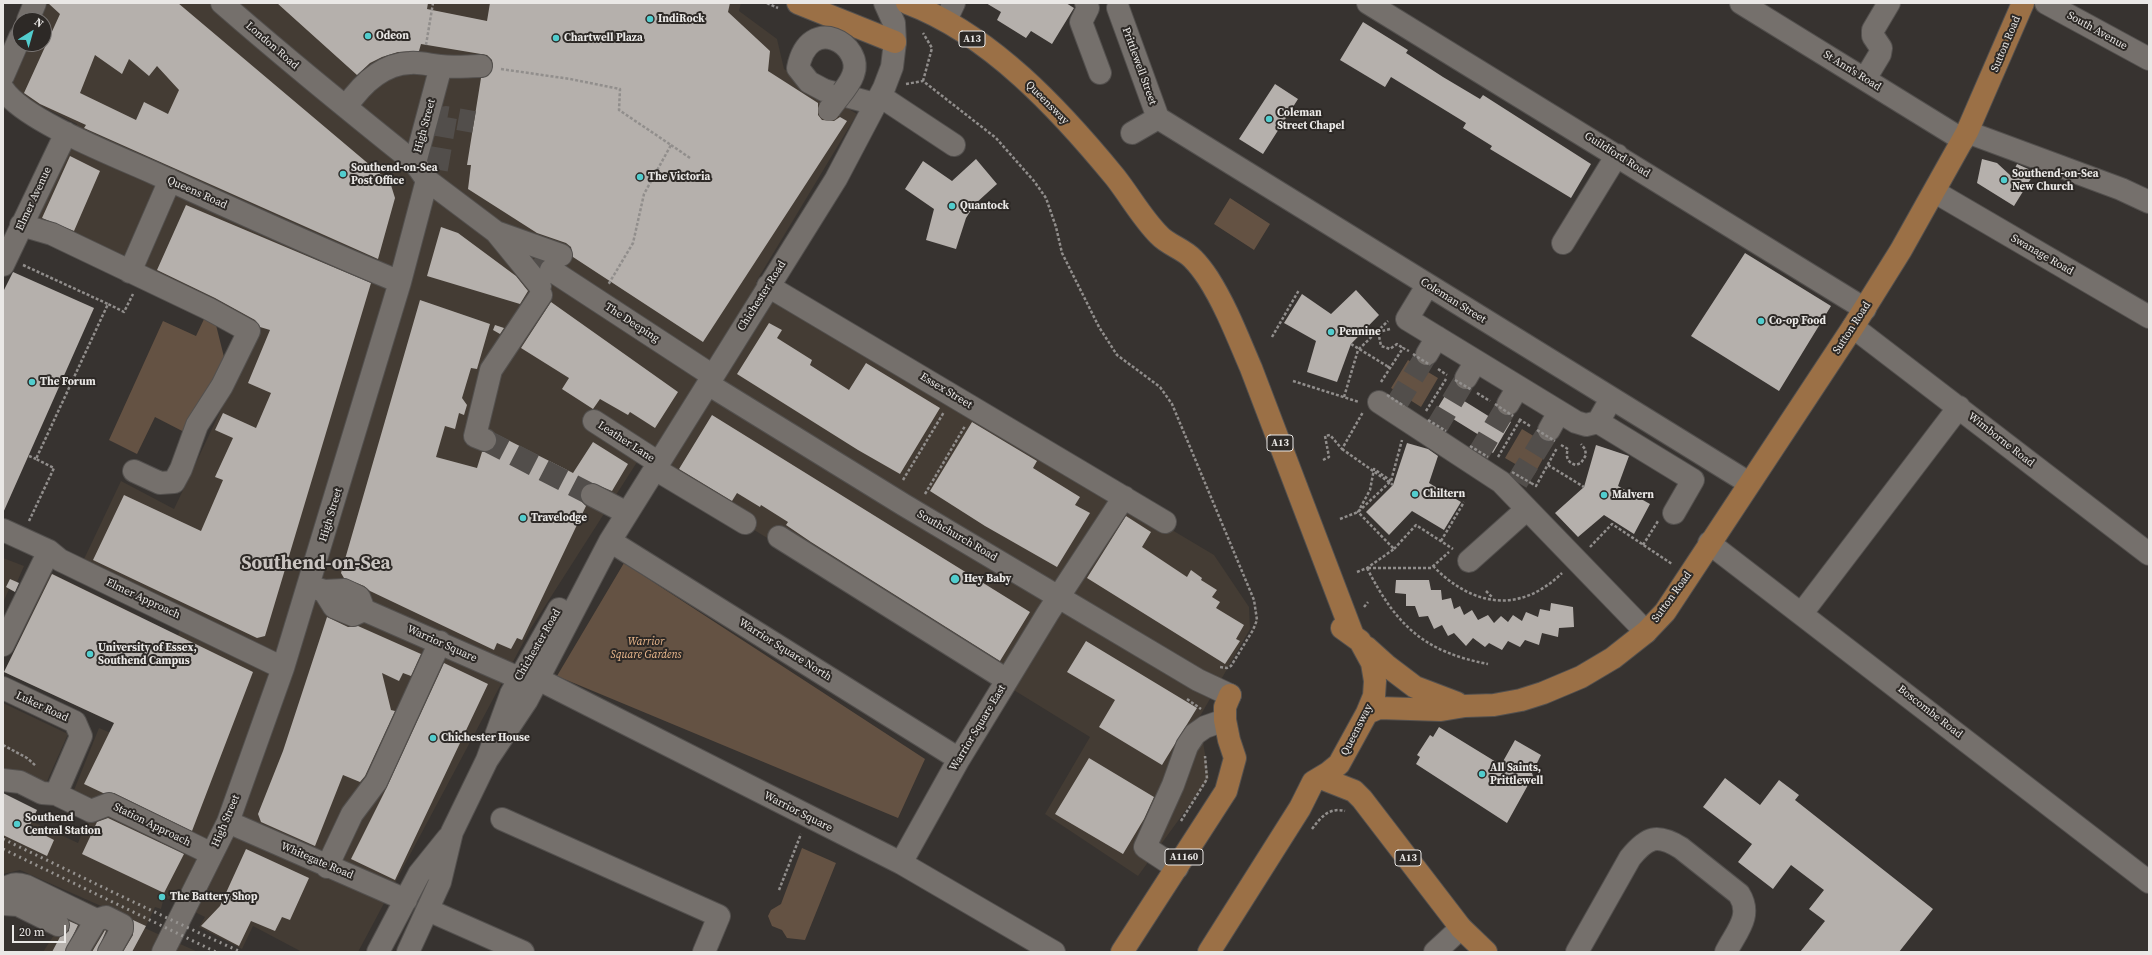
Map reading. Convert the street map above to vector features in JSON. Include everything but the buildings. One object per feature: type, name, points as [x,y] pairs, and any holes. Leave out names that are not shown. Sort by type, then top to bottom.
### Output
[{"type":"main road","points":[[798,3],[895,42]]},
{"type":"main road","name":"Queensway","points":[[907,3],[950,12],[1057,111],[1116,178],[1159,236],[1193,259],[1208,279],[1234,328],[1251,368],[1351,634],[1372,663],[1375,680],[1374,696],[1367,713],[1339,764],[1317,780]]},
{"type":"main road","name":"Sutton Road","points":[[1367,713],[1379,708],[1441,710],[1466,706],[1494,705],[1521,700],[1543,693],[1581,677],[1613,658],[1646,632],[1665,612],[1709,543],[1865,309],[1935,192],[1965,136],[2023,3]]},
{"type":"main road","name":"Sutton Road","points":[[1351,634],[1386,665],[1415,687],[1466,706]]},
{"type":"main road","points":[[1225,720],[1225,707],[1230,695]]},
{"type":"main road","name":"A1160","points":[[1122,952],[1226,791],[1235,758],[1225,720]]},
{"type":"main road","points":[[1208,952],[1317,780]]},
{"type":"main road","name":"A13","points":[[1317,780],[1354,791],[1362,799],[1461,928],[1486,952]]},
{"type":"street","name":"London Road","points":[[222,3],[302,72],[323,86],[421,172]]},
{"type":"street","name":"Chichester Road","points":[[378,952],[419,874],[452,832],[487,760],[511,694],[528,679],[557,611],[610,541],[836,179],[878,100],[892,67],[895,42],[894,24],[885,3]]},
{"type":"street","points":[[1086,3],[1088,8],[1081,22],[1100,73]]},
{"type":"street","name":"Guildford Road","points":[[1368,3],[1865,309]]},
{"type":"street","name":"St Ann's Road","points":[[1741,3],[1865,79],[1965,136],[2121,189],[2149,202]]},
{"type":"street","points":[[1865,79],[1880,54],[1881,48],[1873,36],[1873,30],[1889,3]]},
{"type":"street","name":"South Avenue","points":[[2046,3],[2149,59]]},
{"type":"street","name":"Prittlewell Street","points":[[1118,8],[1158,118],[1132,133]]},
{"type":"street","points":[[3,76],[13,52]]},
{"type":"street","points":[[346,107],[356,92],[372,77],[387,68],[410,63],[440,66],[481,66]]},
{"type":"street","name":"High Street","points":[[163,952],[228,822],[283,668],[317,588],[400,282],[440,66]]},
{"type":"street","name":"Queens Road","points":[[3,89],[16,104],[66,133],[326,251],[400,282]]},
{"type":"street","points":[[826,100],[878,100],[954,145]]},
{"type":"street","name":"Coleman Street","points":[[1158,118],[1427,286],[1749,483]]},
{"type":"street","name":"Elmer Avenue","points":[[5,261],[66,133]]},
{"type":"street","points":[[1563,243],[1617,155]]},
{"type":"street","points":[[421,172],[548,276]]},
{"type":"street","points":[[135,274],[170,180]]},
{"type":"street","name":"Swanage Road","points":[[1935,192],[2149,317]]},
{"type":"street","points":[[21,225],[52,234],[209,309],[249,331],[222,386],[197,425],[182,469],[174,482],[160,483],[134,471]]},
{"type":"street","points":[[496,232],[548,276]]},
{"type":"street","points":[[485,440],[475,436],[492,370],[548,276]]},
{"type":"street","name":"The Deeping","points":[[548,276],[710,380]]},
{"type":"street","name":"Essex Street","points":[[768,286],[1165,522]]},
{"type":"street","points":[[1427,286],[1407,319],[1427,352],[1463,377],[1550,428],[1576,422],[1586,425],[1598,422],[1693,480],[1667,515]]},
{"type":"street","name":"Wimborne Road","points":[[1853,327],[2149,554]]},
{"type":"street","name":"Southchurch Road","points":[[710,380],[904,504],[1198,680],[1230,695]]},
{"type":"street","points":[[1598,422],[1611,399]]},
{"type":"street","points":[[1802,613],[1959,408]]},
{"type":"street","name":"Sutton Road","points":[[1401,411],[1481,457],[1501,482],[1518,482],[1527,509],[1646,632]]},
{"type":"street","name":"Leather Lane","points":[[594,421],[657,466],[745,523]]},
{"type":"street","points":[[592,495],[627,513]]},
{"type":"street","points":[[1060,596],[1124,497]]},
{"type":"street","points":[[1461,555],[1527,509]]},
{"type":"street","name":"Elmer Approach","points":[[12,534],[49,551],[60,560],[283,668]]},
{"type":"street","points":[[779,537],[1007,680]]},
{"type":"street","name":"Warrior Square North","points":[[610,541],[959,759]]},
{"type":"street","name":"Boscombe Road","points":[[1709,543],[1802,613],[2149,882]]},
{"type":"street","points":[[3,645],[49,551]]},
{"type":"street","name":"Warrior Square","points":[[317,588],[334,607],[352,615],[364,610],[528,679],[902,863],[1054,952]]},
{"type":"street","name":"Warrior Square East","points":[[902,863],[959,759],[1060,596]]},
{"type":"street","points":[[327,866],[352,814],[376,782],[440,642]]},
{"type":"street","name":"Luker Road","points":[[3,688],[75,722],[81,736],[56,794]]},
{"type":"street","points":[[1177,868],[1145,847],[1173,784],[1187,746],[1195,734],[1205,727],[1225,720]]},
{"type":"street","name":"Station Approach","points":[[3,780],[20,782],[42,793],[56,794],[91,812],[109,804],[212,854]]},
{"type":"street","points":[[502,819],[719,916],[704,952]]},
{"type":"street","name":"Whitegate Road","points":[[228,822],[272,843],[406,900]]},
{"type":"street","name":"Chichester Road","points":[[408,952],[440,882],[452,832]]},
{"type":"street","points":[[1577,952],[1630,858],[1641,845],[1648,840],[1660,838],[1671,841],[1681,848],[1739,894],[1745,903],[1746,914],[1726,952]]},
{"type":"street","points":[[3,892],[11,885],[18,884],[26,886],[96,920]]},
{"type":"street","points":[[3,904],[18,905],[58,925]]},
{"type":"street","points":[[428,910],[523,952]]},
{"type":"street","points":[[77,952],[96,920],[106,917],[122,925],[122,929],[109,952]]},
{"type":"street","points":[[1435,952],[1461,928]]},
{"type":"path","points":[[426,45],[433,3]]},
{"type":"path","points":[[932,48],[923,81],[996,138],[1034,181],[1046,198],[1056,227],[1062,253],[1099,327],[1117,355],[1160,387],[1172,404],[1254,600],[1257,620],[1253,630],[1231,666],[1221,668],[1215,664]]},
{"type":"path","points":[[481,66],[543,74],[620,89],[619,110],[690,158]]},
{"type":"path","points":[[608,286],[633,243],[644,194],[671,145]]},
{"type":"path","points":[[5,261],[124,312],[135,274]]},
{"type":"path","points":[[1272,337],[1299,290]]},
{"type":"path","points":[[36,459],[108,304]]},
{"type":"path","points":[[1344,397],[1358,350],[1390,320]]},
{"type":"path","points":[[1395,331],[1386,329],[1382,331],[1379,341],[1386,348],[1394,348],[1397,344],[1403,348],[1427,352],[1463,377],[1550,428],[1560,444],[1536,486],[1518,482]]},
{"type":"path","points":[[1340,519],[1358,512],[1391,481],[1401,411],[1390,368],[1350,344]]},
{"type":"path","points":[[1390,368],[1403,348]]},
{"type":"path","points":[[1342,449],[1401,411],[1463,377]]},
{"type":"path","points":[[1293,381],[1344,397],[1401,411]]},
{"type":"path","points":[[903,480],[954,396]]},
{"type":"path","points":[[1481,457],[1511,406]]},
{"type":"path","points":[[924,494],[976,409]]},
{"type":"path","points":[[1323,460],[1329,457],[1325,436],[1330,435],[1342,449],[1393,484]]},
{"type":"path","points":[[1565,447],[1568,449],[1566,457],[1569,461],[1576,465],[1581,463],[1586,455],[1586,449],[1578,442]]},
{"type":"path","points":[[12,534],[54,468],[29,456]]},
{"type":"path","points":[[1548,465],[1584,487]]},
{"type":"path","points":[[1358,512],[1370,490],[1374,469],[1391,481]]},
{"type":"path","points":[[1441,541],[1464,502]]},
{"type":"path","points":[[1358,512],[1394,549]]},
{"type":"path","points":[[1643,545],[1667,515]]},
{"type":"path","points":[[1585,552],[1612,524],[1672,564]]},
{"type":"path","points":[[1356,572],[1367,568],[1394,549],[1416,525],[1461,555]]},
{"type":"path","points":[[1367,568],[1431,568],[1449,552]]},
{"type":"path","points":[[1433,566],[1448,580],[1469,594],[1508,600],[1538,592],[1563,572]]},
{"type":"path","points":[[1367,568],[1392,611],[1417,635],[1440,651],[1464,660],[1488,664]]},
{"type":"path","points":[[1486,591],[1494,599]]},
{"type":"path","points":[[1309,835],[1317,822],[1329,811],[1341,810],[1351,814]]},
{"type":"path","points":[[779,890],[808,817]]},
{"type":"shaded area","points":[[48,3],[741,3],[739,11],[777,39],[784,69],[857,114],[756,282],[1214,555],[1249,607],[1250,629],[1199,718],[1209,778],[1138,876],[1045,814],[1090,737],[639,459],[531,628],[358,952],[302,952],[253,926],[242,949],[199,927],[205,917],[164,897],[161,909],[155,907],[146,926],[20,870],[3,874],[3,808],[78,843],[87,821],[66,810],[99,728],[137,744],[140,735],[4,672],[51,573],[141,617],[154,698],[181,628],[76,576],[121,481],[174,509],[257,334],[31,237],[77,124],[9,90],[26,52],[52,52],[52,12],[44,12]]},
{"type":"shaded area","points":[[3,558],[24,566],[13,591],[9,589],[3,603]]},
{"type":"shaded area","points":[[3,703],[68,734],[44,788],[3,768]]},
{"type":"shaded area","points":[[78,898],[198,952],[43,952]]},
{"type":"green space","points":[[1230,198],[1270,224],[1254,250],[1214,224]]},
{"type":"green space","points":[[205,317],[215,321],[224,357],[190,435],[155,417],[137,454],[109,440],[163,321],[196,336]]},
{"type":"green space","points":[[1408,360],[1438,378],[1421,407],[1391,388]]},
{"type":"green space","points":[[1522,429],[1550,446],[1534,475],[1505,458]]},
{"type":"green space","name":"Warrior Square Gardens","points":[[624,563],[925,759],[898,818],[557,676]]},
{"type":"green space","points":[[802,848],[836,863],[805,940],[787,938],[782,930],[772,926],[768,916],[771,910],[781,904]]},
{"type":"tunnel","points":[[447,196],[434,186],[446,117],[474,122]]},
{"type":"tunnel","points":[[508,239],[551,270]]},
{"type":"tunnel","points":[[1396,405],[1427,354]]},
{"type":"tunnel","points":[[1435,430],[1466,378]]},
{"type":"tunnel","points":[[1477,456],[1508,404]]},
{"type":"tunnel","points":[[1517,482],[1549,430]]},
{"type":"tunnel","points":[[485,440],[592,495]]},
{"type":"railway","points":[[3,839],[241,952]]},
{"type":"railway","points":[[3,849],[216,952]]},
{"type":"place","name":"IndiRock","points":[[650,19]]},
{"type":"place","name":"Odeon","points":[[368,36]]},
{"type":"place","name":"Chartwell Plaza","points":[[556,38]]},
{"type":"place","name":"Coleman Street Chapel","points":[[1269,119]]},
{"type":"place","name":"Southend-on-Sea Post Office","points":[[343,174]]},
{"type":"place","name":"The Victoria","points":[[640,177]]},
{"type":"place","name":"Southend-on-Sea New Church","points":[[2004,180]]},
{"type":"place","name":"Quantock","points":[[952,206]]},
{"type":"place","name":"Co-op Food","points":[[1761,321]]},
{"type":"place","name":"Pennine","points":[[1331,332]]},
{"type":"place","name":"The Forum","points":[[32,382]]},
{"type":"place","name":"Chiltern","points":[[1415,494]]},
{"type":"place","name":"Malvern","points":[[1604,495]]},
{"type":"place","name":"Travelodge","points":[[523,518]]},
{"type":"place","name":"Hey Baby","points":[[955,579]]},
{"type":"place","name":"University of Essex, Southend Campus","points":[[90,654]]},
{"type":"place","name":"Chichester House","points":[[433,738]]},
{"type":"place","name":"All Saints, Prittlewell","points":[[1482,774]]},
{"type":"place","name":"Southend Central Station","points":[[17,824]]},
{"type":"place","name":"The Battery Shop","points":[[162,897]]},
{"type":"district","name":"Southend-on-Sea","points":[[316,564]]}]
